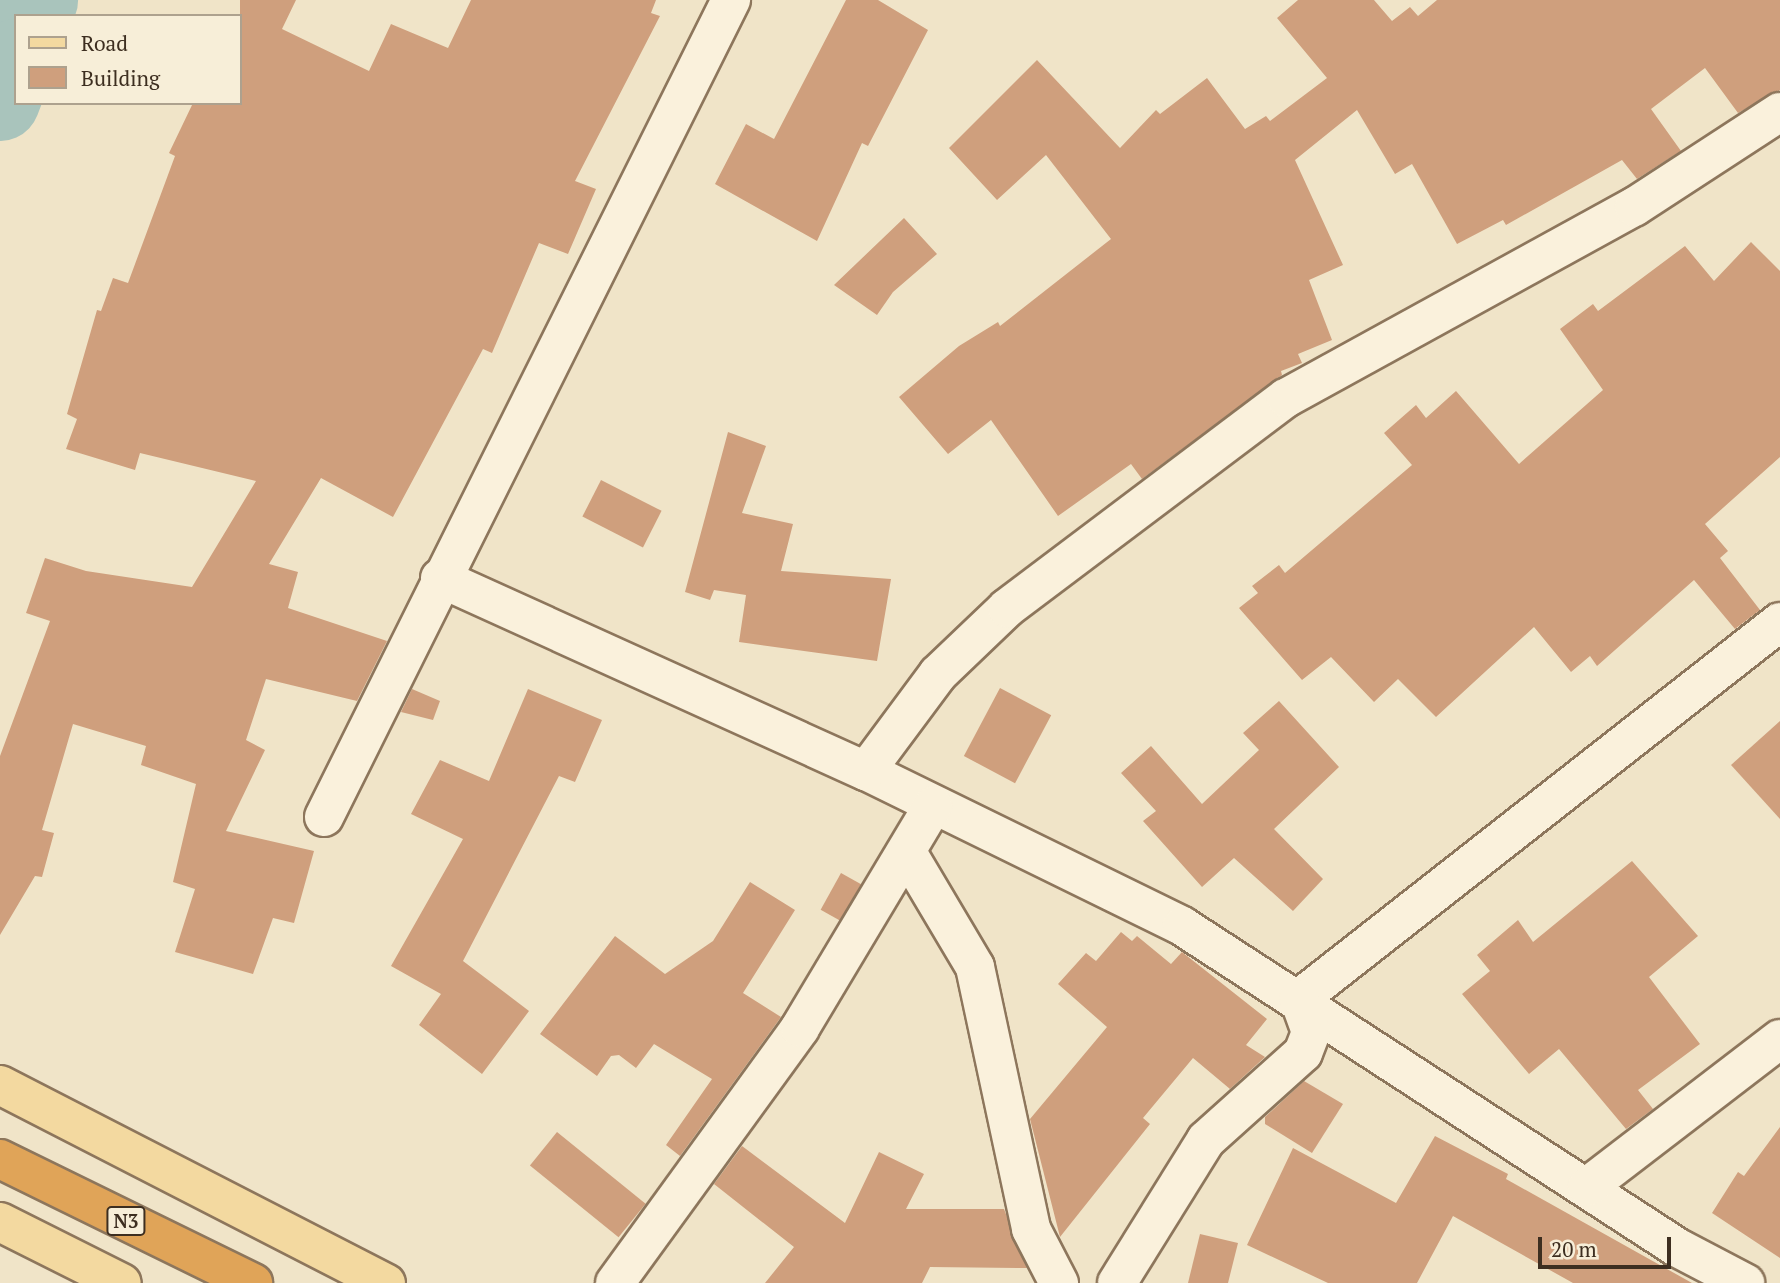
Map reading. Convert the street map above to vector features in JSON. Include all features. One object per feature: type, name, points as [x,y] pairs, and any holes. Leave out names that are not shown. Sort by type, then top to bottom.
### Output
[{"type":"highway","name":"N3","points":[[0,1158],[253,1283]]},
{"type":"main road","points":[[0,1085],[386,1283]]},
{"type":"main road","points":[[0,1222],[122,1283]]},
{"type":"street","points":[[324,817],[440,578],[731,0]]},
{"type":"street","points":[[866,771],[938,674],[1007,608],[1286,398],[1634,206],[1780,112]]},
{"type":"street","points":[[440,578],[866,771],[1182,926],[1299,999],[1678,1248],[1745,1283]]},
{"type":"street","points":[[1299,999],[1780,622]]},
{"type":"street","points":[[615,1283],[800,1028],[908,854],[933,806]]},
{"type":"street","points":[[908,854],[975,967],[1031,1230],[1059,1283]]},
{"type":"street","points":[[1117,1283],[1206,1140],[1303,1053],[1311,1032],[1299,999]]},
{"type":"street","points":[[1587,1187],[1780,1039]]},
{"type":"building","points":[[240,0],[296,0],[282,29],[369,71],[391,24],[448,48],[471,0],[656,0],[651,13],[660,16],[575,181],[596,189],[568,254],[539,243],[492,353],[483,349],[393,517],[321,478],[269,564],[298,572],[288,608],[387,641],[357,701],[266,679],[246,740],[265,750],[226,831],[314,851],[294,923],[273,918],[253,974],[175,952],[195,889],[173,882],[196,784],[141,765],[146,746],[73,724],[42,830],[54,833],[42,877],[35,876],[0,935],[0,756],[50,621],[26,613],[45,558],[86,571],[192,587],[256,481],[140,453],[135,470],[66,449],[77,419],[67,414],[97,310],[101,311],[113,278],[128,283],[175,156],[169,153],[192,105],[242,105]]},
{"type":"building","points":[[846,0],[878,0],[928,30],[868,146],[862,143],[817,241],[715,184],[746,124],[774,139]]},
{"type":"building","points":[[1298,0],[1374,0],[1392,21],[1410,7],[1418,16],[1437,0],[1780,0],[1780,90],[1738,113],[1705,68],[1651,109],[1681,151],[1637,179],[1622,160],[1506,225],[1503,220],[1457,244],[1412,164],[1395,174],[1357,110],[1295,160],[1343,265],[1309,280],[1332,340],[1298,354],[1302,363],[1281,371],[1282,375],[1142,479],[1131,464],[1058,516],[991,420],[948,454],[899,397],[959,346],[998,322],[1000,326],[1111,239],[1046,155],[997,200],[949,148],[1037,60],[1120,148],[1156,110],[1160,114],[1207,78],[1245,129],[1266,116],[1270,121],[1327,78],[1277,18]]},
{"type":"building","points":[[904,218],[937,254],[893,292],[877,315],[834,285]]},
{"type":"building","points":[[1751,242],[1780,271],[1780,457],[1705,524],[1728,551],[1720,558],[1760,610],[1735,629],[1694,580],[1597,666],[1590,656],[1571,672],[1534,627],[1436,717],[1398,679],[1374,702],[1331,657],[1302,680],[1239,608],[1258,593],[1252,586],[1279,565],[1285,573],[1412,465],[1384,433],[1416,405],[1426,418],[1456,391],[1519,464],[1603,390],[1560,329],[1593,304],[1598,311],[1685,246],[1714,281]]},
{"type":"building","points":[[728,432],[766,446],[742,513],[793,524],[781,571],[891,579],[877,661],[739,642],[746,595],[714,590],[710,600],[685,592]]},
{"type":"building","points":[[601,480],[662,511],[643,547],[582,517]]},
{"type":"building","points":[[1000,688],[1051,715],[1015,783],[964,756]]},
{"type":"building","points":[[412,689],[440,701],[433,720],[401,712]]},
{"type":"building","points":[[528,689],[602,720],[575,782],[559,776],[463,961],[529,1011],[482,1074],[419,1025],[441,994],[391,966],[463,839],[411,814],[440,760],[489,781]]},
{"type":"building","points":[[1279,701],[1339,767],[1274,829],[1323,879],[1293,911],[1234,858],[1202,887],[1143,821],[1156,811],[1121,773],[1151,746],[1202,804],[1259,750],[1243,733]]},
{"type":"building","points":[[1780,721],[1780,819],[1731,765]]},
{"type":"building","points":[[1632,861],[1698,936],[1649,977],[1700,1044],[1638,1090],[1653,1109],[1626,1129],[1559,1049],[1529,1074],[1462,994],[1490,971],[1477,955],[1518,920],[1533,942]]},
{"type":"building","points":[[841,873],[861,884],[841,921],[821,910]]},
{"type":"building","points":[[750,882],[795,910],[743,993],[781,1017],[680,1156],[666,1145],[712,1079],[654,1044],[636,1068],[619,1055],[611,1056],[597,1076],[540,1034],[615,936],[665,974],[713,941]]},
{"type":"building","points":[[1121,932],[1132,941],[1137,936],[1171,964],[1182,952],[1267,1019],[1246,1045],[1265,1057],[1230,1089],[1193,1058],[1143,1118],[1150,1124],[1060,1237],[1030,1119],[1107,1027],[1058,984],[1086,953],[1096,961]]},
{"type":"building","points":[[1304,1081],[1343,1104],[1312,1153],[1265,1124],[1265,1117]]},
{"type":"building","points":[[1780,1127],[1780,1258],[1712,1213],[1738,1172],[1744,1176]]},
{"type":"building","points":[[557,1132],[646,1204],[619,1237],[530,1165]]},
{"type":"building","points":[[1435,1136],[1508,1174],[1506,1179],[1692,1283],[1573,1283],[1453,1216],[1417,1283],[1328,1283],[1247,1245],[1293,1148],[1396,1203]]},
{"type":"building","points":[[742,1146],[845,1223],[879,1152],[924,1174],[906,1209],[1004,1209],[1027,1268],[930,1267],[922,1283],[765,1283],[794,1247],[714,1184]]},
{"type":"building","points":[[1200,1234],[1238,1243],[1228,1283],[1188,1283]]},
{"type":"waterway","points":[[33,14],[38,0]]},
{"type":"waterway","points":[[0,101],[14,64]]}]
